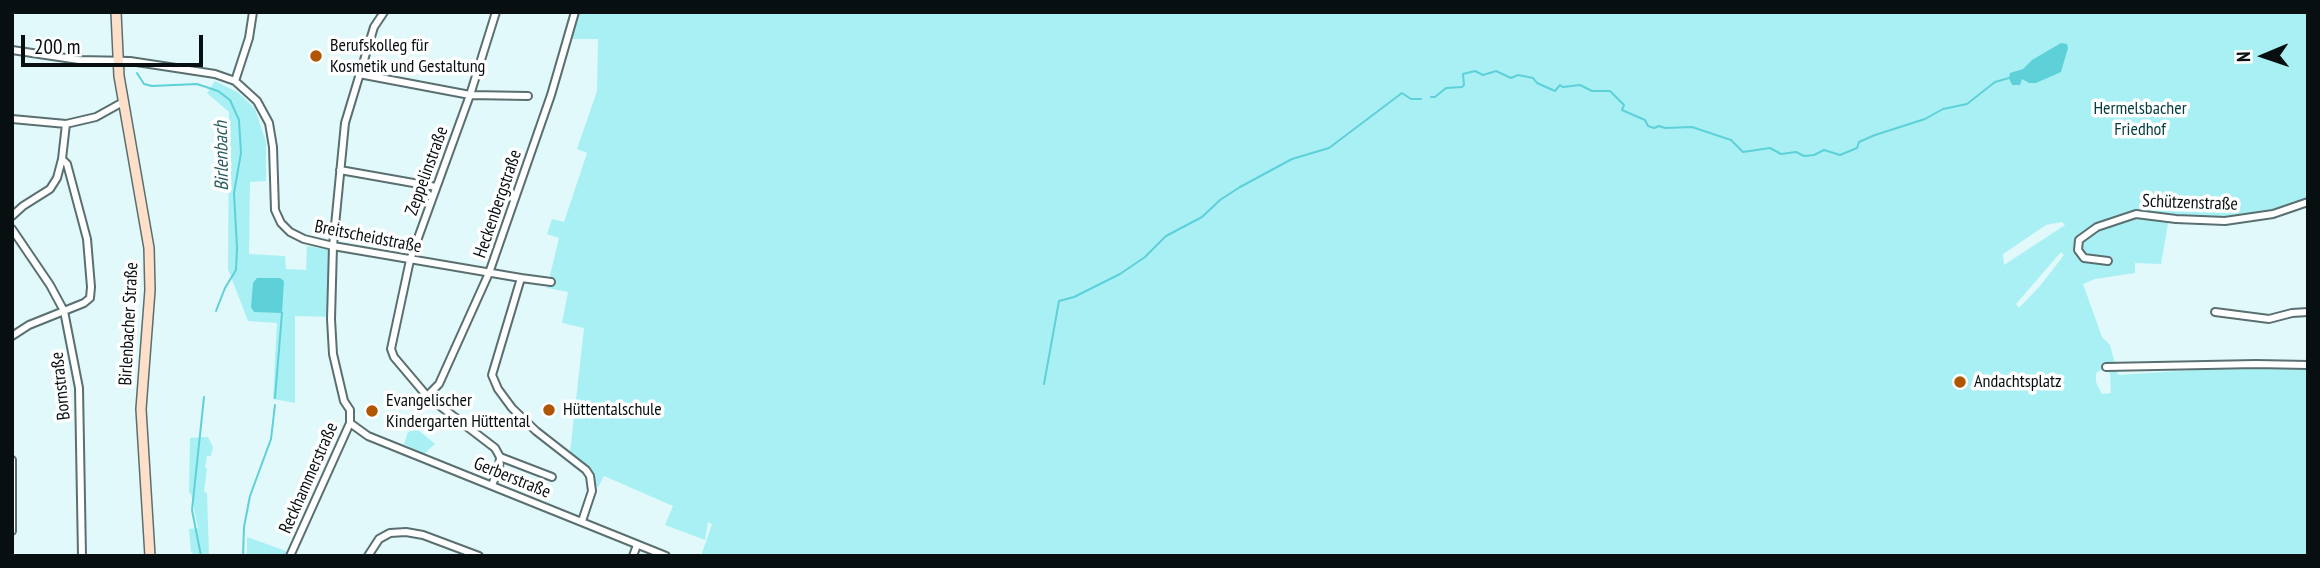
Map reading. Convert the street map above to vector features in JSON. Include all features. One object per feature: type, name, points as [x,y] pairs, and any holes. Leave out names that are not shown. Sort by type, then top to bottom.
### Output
[{"type":"main road","name":"Birlenbacher Straße","points":[[116,12],[117,60],[149,248],[150,290],[141,409],[150,556]]},
{"type":"street","points":[[12,50],[79,60],[117,60],[215,74],[236,81],[249,38],[253,12]]},
{"type":"street","name":"Reckhammerstraße","points":[[290,556],[350,423],[350,410],[344,401],[333,355],[333,246],[345,123],[374,27],[384,12]]},
{"type":"street","points":[[485,12],[496,14]]},
{"type":"street","name":"Heckenbergstraße","points":[[427,396],[439,384],[489,274],[547,108],[575,12]]},
{"type":"street","name":"Zeppelinstraße","points":[[496,14],[470,95],[410,260],[391,349],[394,357],[427,396],[447,414],[488,442],[500,457],[552,477]]},
{"type":"street","points":[[359,74],[470,95],[528,96]]},
{"type":"street","name":"Breitscheidstraße","points":[[236,81],[257,101],[269,123],[273,147],[274,201],[278,217],[286,229],[296,235],[333,246],[489,274],[551,282]]},
{"type":"street","points":[[12,119],[66,124],[107,113],[123,102]]},
{"type":"street","points":[[13,214],[50,189],[57,178],[66,124]]},
{"type":"street","points":[[12,336],[29,325],[85,303],[90,298],[87,239],[67,164],[62,159]]},
{"type":"street","points":[[340,170],[436,187]]},
{"type":"street","name":"Schützenstraße","points":[[2108,261],[2084,258],[2078,250],[2079,240],[2090,230],[2103,224],[2137,214],[2176,219],[2248,219],[2308,202]]},
{"type":"street","name":"Bornstraße","points":[[12,229],[50,285],[64,311],[79,388],[82,556]]},
{"type":"street","points":[[521,278],[492,375],[498,389],[512,408],[590,476],[592,491],[582,521]]},
{"type":"street","points":[[2215,312],[2269,319],[2308,312]]},
{"type":"street","points":[[2106,367],[2308,365]]},
{"type":"street","name":"Gerberstraße","points":[[350,423],[368,436],[666,556]]},
{"type":"street","points":[[492,485],[500,457]]},
{"type":"street","points":[[12,460],[12,531]]},
{"type":"street","points":[[368,556],[379,539],[390,533],[406,532],[479,556]]},
{"type":"street","points":[[633,556],[637,545]]},
{"type":"green space","name":"Hermelsbacher Friedhof","points":[[580,12],[2308,12],[2308,202],[2248,219],[2169,218],[2161,264],[2135,263],[2135,273],[2095,279],[2083,284],[2102,337],[2110,345],[2118,375],[2241,367],[2308,369],[2308,556],[701,556],[712,524],[708,522],[705,540],[665,525],[673,506],[604,476],[598,487],[589,480],[570,453],[584,328],[562,323],[568,292],[547,288],[559,238],[547,234],[552,219],[564,222],[587,153],[577,149],[597,91],[598,39],[571,39]],"holes":[[[2062,222],[2065,225],[2004,265],[2003,254],[2046,225]],[[2061,252],[2064,255],[2040,286],[2019,308],[2016,304]],[[2106,367],[2110,374],[2111,393],[2102,394],[2096,382],[2096,373]]]},
{"type":"green space","points":[[215,81],[239,93],[255,109],[266,142],[266,181],[250,182],[249,254],[285,256],[286,269],[306,270],[307,246],[337,251],[335,317],[295,316],[295,403],[273,399],[277,323],[248,321],[228,269],[229,112],[207,93]]},
{"type":"green space","points":[[417,429],[435,444],[424,454],[404,444],[408,432]]},
{"type":"green space","points":[[208,437],[213,447],[211,456],[207,456],[204,492],[207,493],[209,556],[197,556],[191,552],[189,529],[198,528],[189,493],[190,438]]},
{"type":"green space","points":[[247,537],[286,551],[287,556],[247,556]]},
{"type":"shaded area","points":[[2061,43],[2067,44],[2068,48],[2061,72],[2036,83],[2022,79],[2020,85],[2012,85],[2010,73],[2023,69],[2032,60]]},
{"type":"shaded area","points":[[257,278],[280,278],[284,281],[282,313],[254,312],[251,307],[253,283]]},
{"type":"waterway","points":[[1431,97],[1446,88],[1462,87],[1463,74],[1475,71],[1483,75],[1496,71],[1511,78],[1518,75],[1533,78],[1537,83],[1555,91],[1560,85],[1580,85],[1592,91],[1610,91],[1624,105],[1622,110],[1645,120],[1648,126],[1692,127],[1731,140],[1743,152],[1770,148],[1781,154],[1796,152],[1804,156],[1824,150],[1840,155],[1857,148],[1859,142],[1875,135],[1925,119],[1943,109],[1967,104],[1995,82],[2009,78]]},
{"type":"waterway","name":"Birlenbach","points":[[137,73],[144,84],[152,86],[197,84],[218,91],[230,100],[239,120],[241,153],[234,193],[236,270],[216,311]]},
{"type":"waterway","points":[[1044,384],[1059,301],[1074,297],[1120,274],[1145,257],[1166,236],[1202,217],[1220,200],[1240,187],[1292,159],[1329,148],[1402,93],[1411,99],[1421,99]]},
{"type":"waterway","points":[[275,398],[282,313]]},
{"type":"waterway","name":"Birlenbach","points":[[201,556],[192,510],[204,397]]},
{"type":"waterway","points":[[243,556],[244,527],[250,496],[271,439],[275,405]]},
{"type":"place","name":"Berufskolleg für Kosmetik und Gestaltung","points":[[316,56]]},
{"type":"place","name":"Andachtsplatz","points":[[1960,382]]},
{"type":"place","name":"Hüttentalschule","points":[[549,410]]},
{"type":"place","name":"Evangelischer Kindergarten Hüttental","points":[[372,411]]}]
